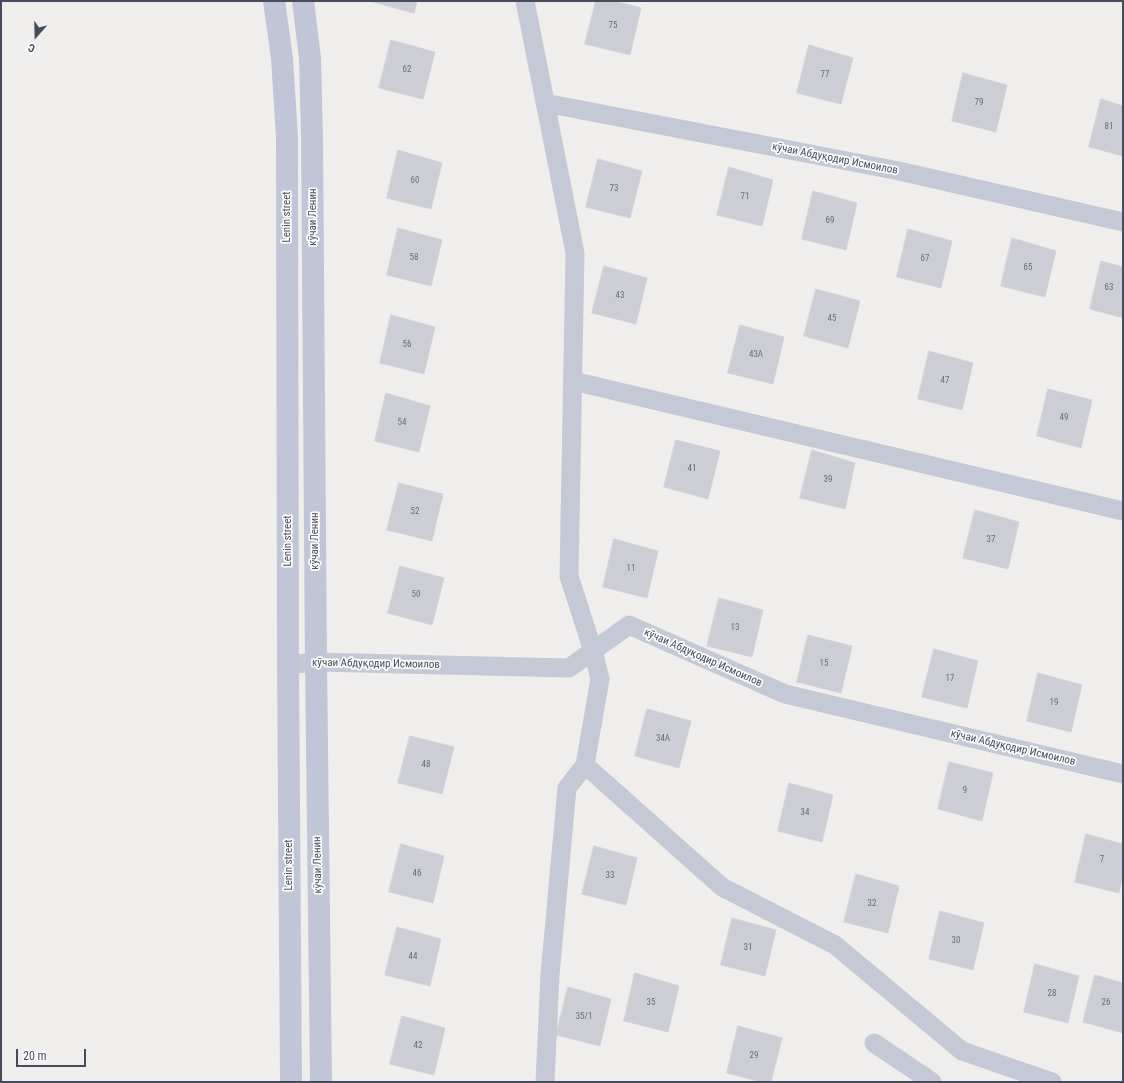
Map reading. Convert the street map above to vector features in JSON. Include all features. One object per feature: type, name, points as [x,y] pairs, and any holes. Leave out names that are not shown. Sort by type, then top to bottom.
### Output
[{"type":"street","name":"Lenin street","points":[[274,1],[282,58],[287,137],[288,665],[291,1082]]},
{"type":"street","name":"кӯчаи Ленин","points":[[303,1],[310,58],[312,138],[321,1082]]},
{"type":"street","points":[[525,1],[575,253],[569,576],[600,678],[585,765],[567,788],[550,975],[545,1082]]},
{"type":"street","name":"кӯчаи Абдуқодир Исмоилов","points":[[545,103],[899,171],[1123,222]]},
{"type":"street","points":[[287,357],[314,357]]},
{"type":"street","points":[[573,380],[1123,511]]},
{"type":"street","name":"кӯчаи Абдуқодир Исмоилов","points":[[288,665],[316,662],[569,668],[629,625],[785,694],[1123,774]]},
{"type":"street","points":[[585,765],[722,887],[835,945],[962,1051],[1052,1082]]},
{"type":"street","points":[[874,1043],[932,1082]]},
{"type":"building","points":[[370,1],[417,1],[414,13]]},
{"type":"building","points":[[596,1],[614,1],[641,8],[630,55],[585,44]]},
{"type":"building","points":[[391,40],[435,52],[423,99],[379,88]]},
{"type":"building","points":[[809,45],[853,58],[841,104],[797,93]]},
{"type":"building","points":[[963,73],[1007,85],[996,132],[952,121]]},
{"type":"building","points":[[1101,99],[1123,106],[1123,156],[1089,147]]},
{"type":"building","points":[[398,150],[442,163],[431,209],[387,198]]},
{"type":"building","points":[[598,159],[642,171],[630,218],[586,207]]},
{"type":"building","points":[[729,167],[773,180],[762,226],[717,215]]},
{"type":"building","points":[[813,191],[857,203],[846,250],[802,239]]},
{"type":"building","points":[[398,228],[442,240],[431,286],[387,275]]},
{"type":"building","points":[[908,229],[952,241],[941,288],[897,277]]},
{"type":"building","points":[[1012,238],[1056,251],[1045,297],[1001,286]]},
{"type":"building","points":[[1101,261],[1123,267],[1123,318],[1090,309]]},
{"type":"building","points":[[604,266],[647,278],[636,324],[592,313]]},
{"type":"building","points":[[816,289],[860,301],[848,348],[804,336]]},
{"type":"building","points":[[391,315],[435,327],[424,374],[380,363]]},
{"type":"building","points":[[740,325],[784,337],[773,384],[728,373]]},
{"type":"building","points":[[929,351],[973,363],[962,410],[918,399]]},
{"type":"building","points":[[1048,389],[1092,400],[1081,448],[1037,436]]},
{"type":"building","points":[[386,393],[430,406],[419,452],[375,441]]},
{"type":"building","points":[[676,440],[720,451],[708,499],[664,487]]},
{"type":"building","points":[[812,450],[855,463],[845,509],[800,498]]},
{"type":"building","points":[[399,483],[443,494],[432,541],[387,530]]},
{"type":"building","points":[[975,510],[1019,522],[1008,569],[963,558]]},
{"type":"building","points":[[614,539],[658,551],[647,598],[603,587]]},
{"type":"building","points":[[400,566],[444,578],[432,625],[388,613]]},
{"type":"building","points":[[719,598],[763,610],[752,657],[707,646]]},
{"type":"building","points":[[808,635],[852,646],[841,693],[797,682]]},
{"type":"building","points":[[934,649],[978,661],[967,708],[922,697]]},
{"type":"building","points":[[1038,673],[1082,685],[1071,732],[1027,721]]},
{"type":"building","points":[[647,709],[691,721],[679,768],[635,756]]},
{"type":"building","points":[[410,736],[454,747],[442,794],[398,783]]},
{"type":"building","points":[[949,762],[993,773],[982,821],[938,809]]},
{"type":"building","points":[[789,783],[833,795],[822,842],[778,831]]},
{"type":"building","points":[[1086,834],[1123,844],[1123,875],[1119,893],[1075,882]]},
{"type":"building","points":[[401,844],[444,856],[433,903],[389,892]]},
{"type":"building","points":[[594,846],[637,858],[626,905],[582,894]]},
{"type":"building","points":[[856,874],[899,886],[888,933],[844,922]]},
{"type":"building","points":[[940,911],[984,923],[973,970],[929,959]]},
{"type":"building","points":[[732,918],[776,930],[765,976],[721,965]]},
{"type":"building","points":[[397,927],[441,939],[430,986],[385,975]]},
{"type":"building","points":[[1035,964],[1079,976],[1068,1023],[1024,1012]]},
{"type":"building","points":[[635,973],[679,986],[668,1032],[624,1021]]},
{"type":"building","points":[[1095,975],[1123,983],[1123,1033],[1083,1022]]},
{"type":"building","points":[[568,987],[611,999],[600,1046],[556,1035]]},
{"type":"building","points":[[402,1016],[445,1028],[434,1075],[390,1064]]},
{"type":"building","points":[[738,1026],[782,1038],[771,1082],[761,1082],[727,1073]]}]
